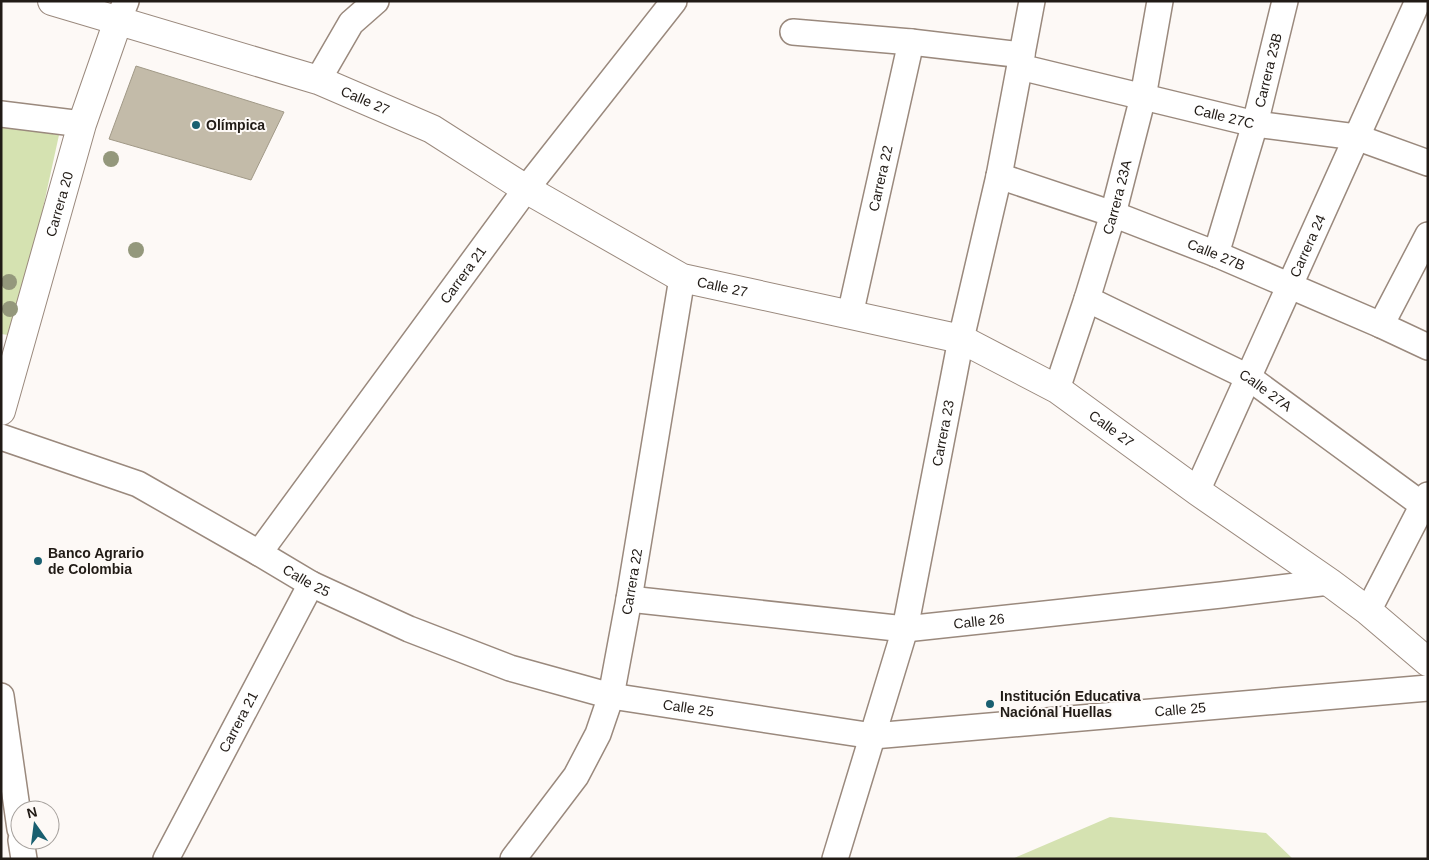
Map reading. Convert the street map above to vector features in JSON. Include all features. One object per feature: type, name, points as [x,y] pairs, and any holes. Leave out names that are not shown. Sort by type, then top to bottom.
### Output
[{"type":"main road","name":"Calle 27","points":[[52,1],[122,11],[318,80],[432,129],[526,189],[682,278],[961,339],[1057,389],[1197,491],[1329,582],[1368,611],[1428,662]]},
{"type":"main road","name":"Carrera 20","points":[[1,411],[82,124],[122,11]]},
{"type":"street","points":[[318,80],[351,24],[376,1]]},
{"type":"street","name":"Carrera 21","points":[[259,553],[526,189],[674,1]]},
{"type":"street","name":"Carrera 23","points":[[835,859],[905,629],[961,339],[999,176],[1032,1]]},
{"type":"street","name":"Carrera 23A","points":[[1057,389],[1113,214],[1143,97],[1160,1]]},
{"type":"street","name":"Carrera 23B","points":[[1216,254],[1255,124],[1285,1]]},
{"type":"street","name":"Carrera 24","points":[[1197,491],[1418,1]]},
{"type":"street","name":"Calle 27C","points":[[794,32],[911,42],[1021,61],[1143,97],[1255,124],[1356,137],[1428,163]]},
{"type":"street","name":"Carrera 22","points":[[850,315],[911,42]]},
{"type":"street","points":[[1,114],[82,124]]},
{"type":"street","name":"Calle 27B","points":[[999,176],[1113,214],[1216,254],[1428,347]]},
{"type":"street","points":[[1381,325],[1428,235]]},
{"type":"street","name":"Carrera 22","points":[[513,859],[576,776],[598,734],[611,696],[629,599],[682,278]]},
{"type":"street","name":"Calle 27A","points":[[1087,299],[1248,378],[1426,503]]},
{"type":"street","name":"Calle 25","points":[[1,437],[138,484],[311,584],[409,629],[510,668],[611,696],[873,736],[1428,688]]},
{"type":"street","points":[[1368,611],[1426,503]]},
{"type":"street","name":"Calle 26","points":[[629,599],[905,629],[1329,582]]},
{"type":"street","name":"Carrera 21","points":[[166,859],[311,584]]},
{"type":"street","points":[[1,696],[16,800]]},
{"type":"green space","points":[[1,126],[59,135],[15,336],[1,334]]},
{"type":"green space","points":[[1110,817],[1266,833],[1293,859],[1012,859]]},
{"type":"building","name":"Olímpica","points":[[136,66],[284,112],[251,180],[109,139]]},
{"type":"place","name":"Olímpica","points":[[196,125]]},
{"type":"place","name":"Banco Agrario de Colombia","points":[[38,561]]},
{"type":"place","name":"Institución Educativa Naciónal Huellas","points":[[990,704]]}]
